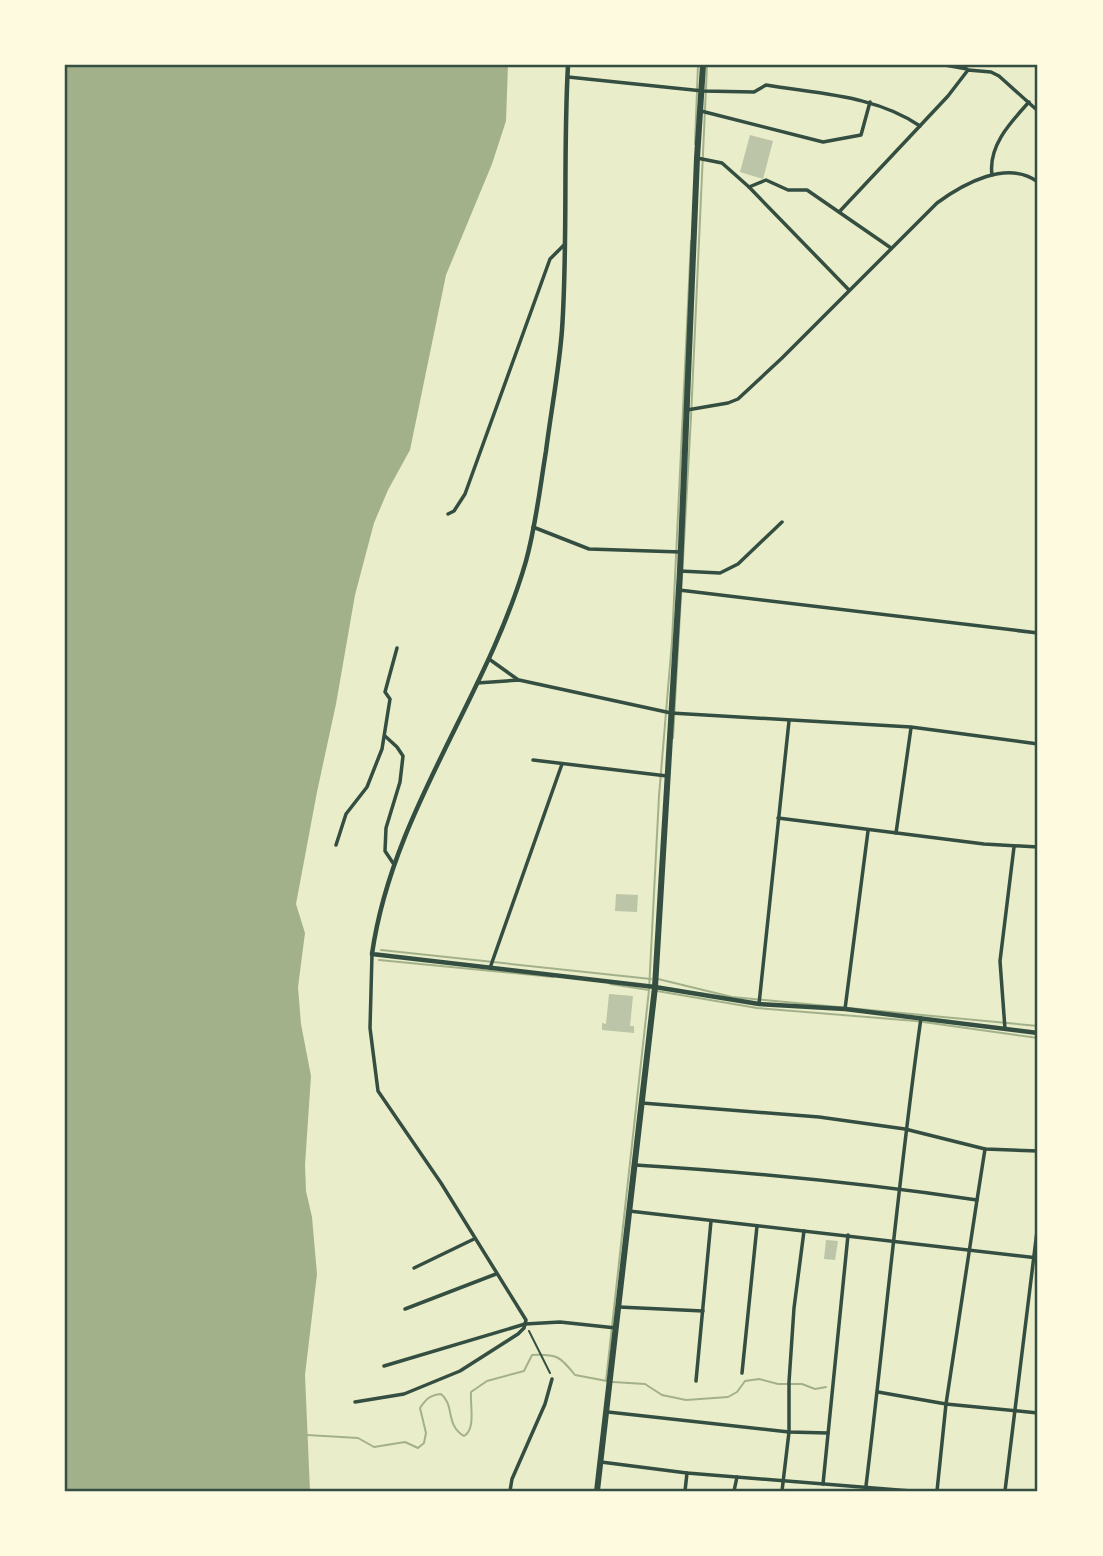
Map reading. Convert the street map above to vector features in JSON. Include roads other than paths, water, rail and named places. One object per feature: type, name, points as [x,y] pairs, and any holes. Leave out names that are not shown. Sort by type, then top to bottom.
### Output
[{"type":"main road","points":[[597,1491],[655,987],[679,590],[697,158],[704,65]]},
{"type":"street","points":[[355,1402],[404,1394],[460,1371],[519,1334],[526,1320],[441,1183],[378,1091],[370,1028],[372,954],[393,863],[488,659],[519,585],[533,527],[562,331],[569,65]]},
{"type":"street","points":[[946,65],[999,76],[1038,111]]},
{"type":"street","points":[[840,211],[948,96],[968,70]]},
{"type":"street","points":[[568,78],[703,91],[754,92],[766,85],[870,102],[900,113],[919,126]]},
{"type":"street","points":[[701,111],[823,142],[862,135],[870,102]]},
{"type":"street","points":[[992,175],[993,154],[1000,138],[1029,102]]},
{"type":"street","points":[[697,158],[722,163],[749,187],[849,290]]},
{"type":"street","points":[[687,410],[738,399],[937,203],[956,189],[977,178],[992,175],[1031,176],[1038,182]]},
{"type":"street","points":[[749,187],[766,180],[788,190],[807,190],[891,248]]},
{"type":"street","points":[[448,514],[461,503],[465,494],[550,259],[554,252],[565,244]]},
{"type":"street","points":[[680,571],[720,573],[738,564],[782,522]]},
{"type":"street","points":[[533,527],[589,549],[681,552]]},
{"type":"street","points":[[679,590],[1038,633]]},
{"type":"street","points":[[336,845],[346,814],[367,787],[382,749],[390,699],[385,692],[397,648]]},
{"type":"street","points":[[488,659],[519,680]]},
{"type":"street","points":[[477,683],[519,680],[599,695],[671,713],[911,727],[1038,744]]},
{"type":"street","points":[[759,1004],[789,721]]},
{"type":"street","points":[[896,833],[911,727]]},
{"type":"street","points":[[384,736],[403,756],[400,782],[386,828],[385,851],[393,863]]},
{"type":"street","points":[[533,760],[667,776]]},
{"type":"street","points":[[490,968],[562,764]]},
{"type":"street","points":[[778,818],[1038,847]]},
{"type":"street","points":[[845,1009],[869,830]]},
{"type":"street","points":[[1005,1029],[1000,961],[1014,846]]},
{"type":"street","points":[[372,954],[655,987],[759,1004],[845,1009],[1038,1032]]},
{"type":"street","points":[[866,1486],[901,1189],[905,1129],[921,1018]]},
{"type":"street","points":[[642,1103],[819,1116],[905,1129],[985,1149],[1038,1152]]},
{"type":"street","points":[[937,1491],[946,1404],[985,1149]]},
{"type":"street","points":[[635,1165],[755,1172],[977,1200]]},
{"type":"street","points":[[629,1212],[1036,1257]]},
{"type":"street","points":[[696,1381],[711,1221]]},
{"type":"street","points":[[1005,1491],[1036,1257],[1038,1223]]},
{"type":"street","points":[[742,1373],[757,1225]]},
{"type":"street","points":[[782,1491],[789,1432],[794,1308],[804,1231]]},
{"type":"street","points":[[823,1484],[848,1235]]},
{"type":"street","points":[[414,1268],[474,1239]]},
{"type":"street","points":[[405,1309],[496,1274]]},
{"type":"street","points":[[619,1307],[702,1311]]},
{"type":"street","points":[[384,1366],[525,1324],[560,1322],[616,1328]]},
{"type":"street","points":[[510,1491],[512,1479],[545,1404],[552,1379]]},
{"type":"street","points":[[878,1392],[946,1404],[1038,1413]]},
{"type":"street","points":[[607,1412],[789,1432],[828,1433]]},
{"type":"street","points":[[601,1462],[687,1473],[911,1491]]},
{"type":"street","points":[[685,1491],[687,1473]]},
{"type":"street","points":[[734,1491],[737,1477]]},
{"type":"street","points":[[836,1491],[838,1484]]},
{"type":"waterway","points":[[695,144],[698,65]]},
{"type":"waterway","points":[[673,738],[707,65]]},
{"type":"waterway","points":[[606,1381],[649,990],[659,796],[672,641],[691,241]]},
{"type":"waterway","points":[[381,950],[651,979]]},
{"type":"waterway","points":[[379,960],[553,977]]},
{"type":"waterway","points":[[658,979],[732,997],[1038,1026]]},
{"type":"waterway","points":[[610,984],[649,990]]},
{"type":"waterway","points":[[657,991],[757,1008],[916,1021],[1038,1038]]},
{"type":"waterway","points":[[307,1435],[358,1438],[374,1447],[405,1442],[418,1448],[424,1443],[426,1433],[420,1408],[429,1398],[441,1394],[448,1404],[454,1426],[464,1436],[471,1423],[471,1392],[487,1381],[524,1371],[532,1355],[553,1356],[561,1360],[575,1375],[607,1381]]},
{"type":"waterway","points":[[613,1382],[645,1384],[662,1395],[686,1400],[728,1397],[737,1392],[745,1381],[759,1379],[778,1384],[802,1384],[815,1389],[826,1387]]}]
